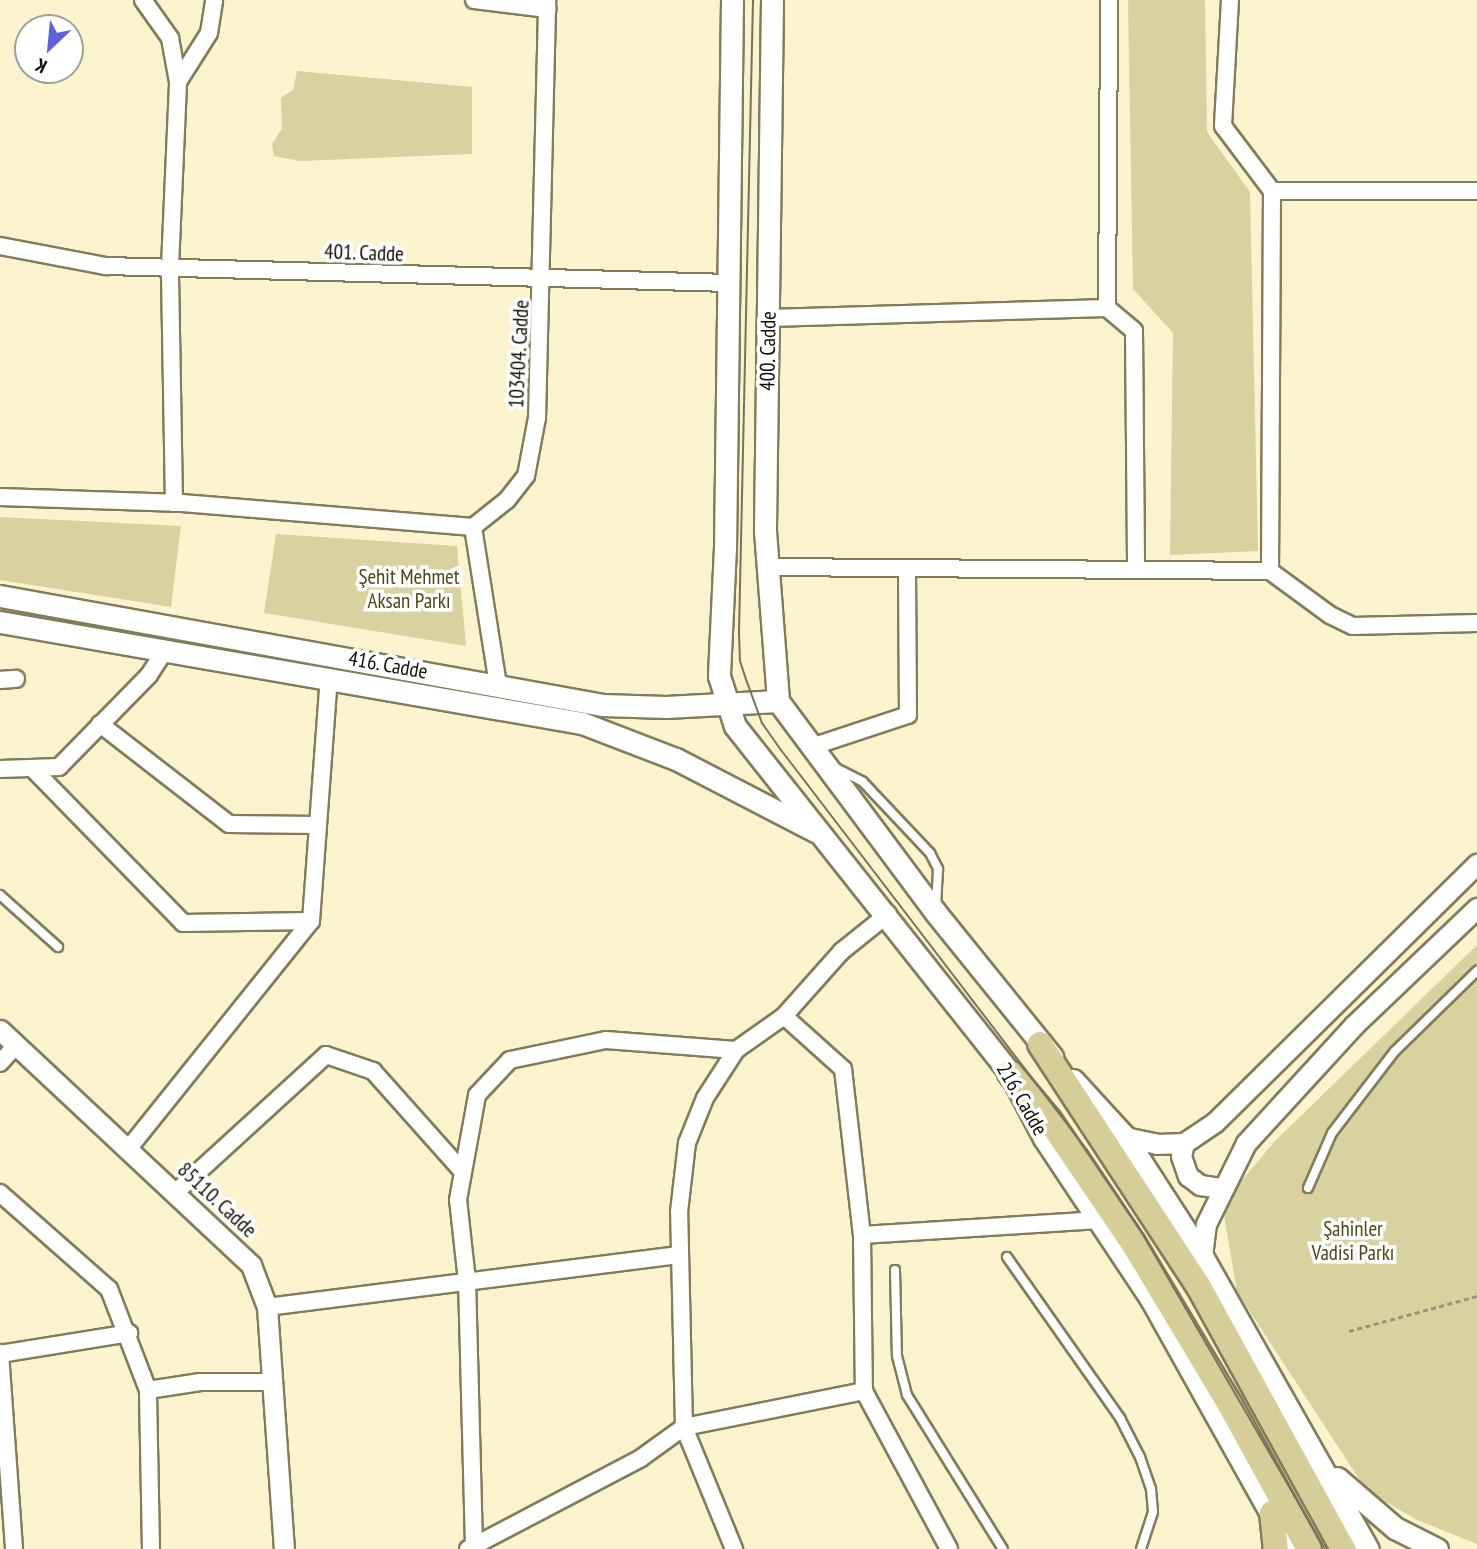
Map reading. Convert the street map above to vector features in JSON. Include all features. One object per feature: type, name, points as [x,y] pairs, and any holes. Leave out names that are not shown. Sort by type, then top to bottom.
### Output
[{"type":"main road","name":"400. Cadde","points":[[720,669],[732,0]]},
{"type":"main road","name":"400. Cadde","points":[[772,0],[766,567],[778,701]]},
{"type":"main road","name":"416. Cadde","points":[[0,596],[603,705],[666,707],[778,701]]},
{"type":"main road","points":[[0,622],[542,715],[617,734],[823,835]]},
{"type":"main road","name":"216. Cadde","points":[[720,669],[735,726],[888,914],[1010,1073],[1044,1138],[1151,1299],[1291,1549]]},
{"type":"main road","points":[[666,707],[694,697],[720,669]]},
{"type":"main road","name":"216. Cadde","points":[[778,701],[936,913],[1040,1044],[1125,1137],[1202,1256],[1324,1466],[1358,1546]]},
{"type":"main road","points":[[1040,1044],[1199,1287],[1358,1546]]},
{"type":"main road","points":[[1010,1073],[1050,1121],[1133,1243],[1230,1405],[1309,1549]]},
{"type":"main road","points":[[1324,1466],[1395,1528],[1437,1549]]},
{"type":"main road","points":[[1272,1514],[1276,1549]]},
{"type":"street","points":[[143,0],[170,38],[178,82],[170,267],[174,503]]},
{"type":"street","points":[[178,82],[209,33],[214,0]]},
{"type":"street","points":[[474,0],[547,4]]},
{"type":"street","points":[[1107,308],[1109,0]]},
{"type":"street","points":[[1230,0],[1223,126],[1272,191],[1270,571]]},
{"type":"street","name":"103404. Cadde","points":[[473,527],[507,500],[526,476],[537,418],[544,280],[547,4]]},
{"type":"street","points":[[1272,191],[1477,191]]},
{"type":"street","name":"401. Cadde","points":[[0,246],[106,267],[729,283]]},
{"type":"street","points":[[769,318],[1107,308],[1134,331],[1136,568]]},
{"type":"street","points":[[0,497],[174,503],[473,527],[498,685]]},
{"type":"street","points":[[766,567],[1270,571],[1330,615],[1353,626],[1477,623]]},
{"type":"street","points":[[815,754],[908,715],[907,570]]},
{"type":"street","points":[[0,769],[59,766],[149,675],[165,650]]},
{"type":"street","points":[[129,1148],[311,920],[329,678]]},
{"type":"street","points":[[100,724],[229,824],[318,825]]},
{"type":"street","points":[[32,768],[183,923],[311,920]]},
{"type":"street","points":[[1125,1137],[1184,1143],[1215,1122],[1477,864]]},
{"type":"street","points":[[1202,1256],[1206,1224],[1246,1143],[1354,1026],[1477,908]]},
{"type":"street","points":[[734,1549],[684,1427],[679,1255],[687,1143],[711,1087],[736,1050],[784,1016],[842,951],[888,914]]},
{"type":"street","points":[[784,1016],[844,1069],[862,1235],[864,1391],[949,1549]]},
{"type":"street","name":"85110. Cadde","points":[[0,1030],[251,1265],[267,1307],[270,1381],[284,1549]]},
{"type":"street","points":[[736,1050],[606,1040],[510,1060],[477,1095],[458,1200],[467,1281],[471,1548],[641,1458],[684,1427],[864,1391]]},
{"type":"street","points":[[0,1063],[16,1045]]},
{"type":"street","points":[[176,1192],[326,1055],[373,1071],[463,1172]]},
{"type":"street","points":[[1184,1143],[1181,1156],[1188,1176],[1207,1188],[1222,1188]]},
{"type":"street","points":[[0,1194],[109,1289],[129,1333],[148,1390],[153,1545]]},
{"type":"street","points":[[862,1235],[1100,1220]]},
{"type":"street","points":[[267,1307],[679,1255]]},
{"type":"street","points":[[14,1549],[0,1353],[129,1333]]},
{"type":"street","points":[[148,1390],[200,1382],[270,1381]]},
{"type":"lane","points":[[815,754],[863,782],[930,853],[938,869],[936,913]]},
{"type":"lane","points":[[0,895],[58,947]]},
{"type":"lane","points":[[1308,1188],[1332,1133],[1395,1051],[1477,971]]},
{"type":"lane","points":[[1007,1257],[1119,1418],[1140,1457],[1151,1489],[1153,1512],[1140,1549]]},
{"type":"lane","points":[[895,1270],[897,1356],[907,1395],[1003,1549]]},
{"type":"path","points":[[1349,1331],[1477,1296]]},
{"type":"green space","points":[[1128,0],[1205,0],[1207,132],[1250,192],[1258,551],[1170,555],[1173,333],[1133,289]]},
{"type":"green space","points":[[297,71],[472,87],[472,154],[300,161],[274,156],[272,144],[282,129],[281,98],[293,90]]},
{"type":"green space","points":[[0,517],[181,526],[171,607],[0,580]]},
{"type":"green space","name":"Şehit Mehmet Aksan Parkı","points":[[276,534],[457,546],[466,646],[264,613]]},
{"type":"green space","name":"Şahinler Vadisi Parkı","points":[[1477,945],[1477,1544],[1417,1520],[1367,1491],[1237,1292],[1222,1204],[1275,1141]]},
{"type":"tram line","points":[[753,0],[739,633],[740,661],[762,723],[1087,1150],[1138,1226],[1325,1549]]}]
